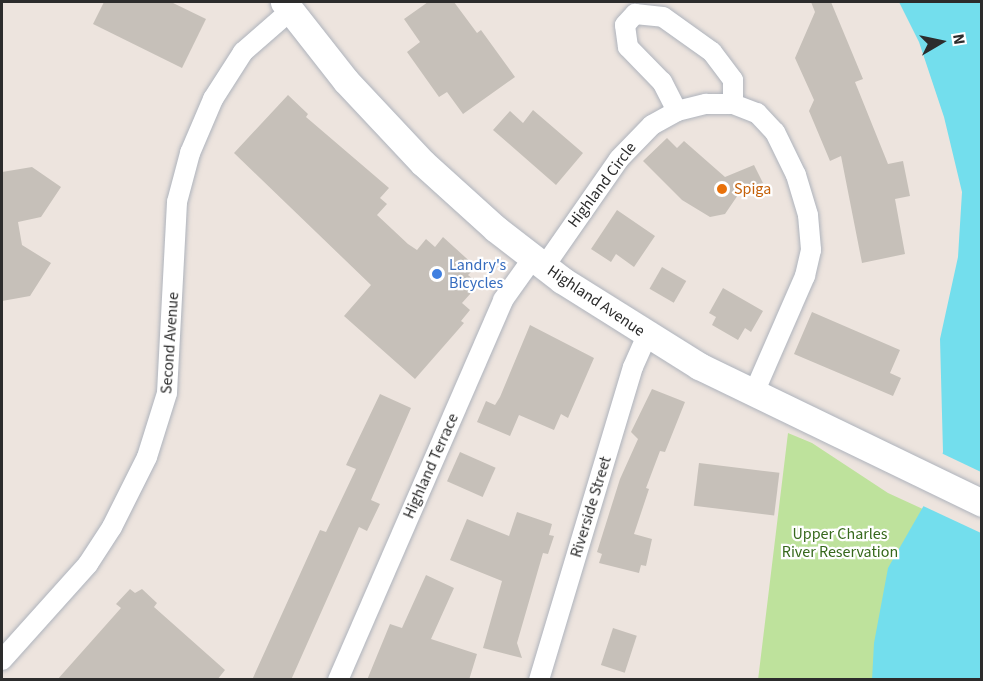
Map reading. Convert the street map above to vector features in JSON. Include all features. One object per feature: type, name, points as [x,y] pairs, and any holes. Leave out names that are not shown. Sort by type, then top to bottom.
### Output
[{"type":"main road","name":"Highland Avenue","points":[[287,6],[322,54],[396,136],[473,210],[539,263],[647,336],[754,393],[981,503]]},
{"type":"street","name":"Second Avenue","points":[[2,660],[88,564],[116,519],[147,457],[161,415],[170,369],[176,221],[187,162],[201,124],[234,65],[252,40],[287,6]]},
{"type":"street","points":[[677,111],[662,82],[628,47],[625,25],[635,14],[663,17],[712,52],[733,80],[733,104]]},
{"type":"street","name":"Highland Circle","points":[[539,263],[630,146],[652,125],[677,111],[706,104],[733,104],[757,113],[775,132],[801,190],[812,238],[805,276],[754,393]]},
{"type":"street","name":"Highland Terrace","points":[[338,680],[503,300],[539,263]]},
{"type":"street","name":"Riverside Street","points":[[538,680],[633,367],[647,336]]},
{"type":"green space","name":"Upper Charles River Reservation","points":[[788,433],[812,443],[888,493],[925,510],[887,679],[758,680]]},
{"type":"water","points":[[899,2],[981,2],[981,679],[872,680],[874,643],[888,568],[931,493],[943,452],[940,339],[958,257],[962,192],[944,117],[919,42]]},
{"type":"pier","points":[[939,452],[981,472],[981,533],[921,505]]},
{"type":"building","points":[[104,2],[171,2],[206,19],[182,68],[93,24]]},
{"type":"building","points":[[428,2],[454,2],[477,33],[481,30],[515,77],[463,114],[447,92],[439,97],[407,52],[420,42],[404,19]]},
{"type":"building","points":[[811,2],[831,2],[863,79],[855,82],[888,164],[903,161],[910,196],[895,199],[905,254],[862,263],[841,156],[830,161],[809,111],[814,100],[795,58],[815,12]]},
{"type":"building","points":[[288,95],[308,114],[306,117],[389,188],[380,198],[387,204],[377,215],[408,244],[417,250],[426,239],[435,247],[443,237],[476,267],[468,275],[479,284],[462,303],[470,310],[461,321],[464,323],[415,379],[344,316],[371,285],[234,153]]},
{"type":"building","points":[[533,110],[583,153],[556,185],[493,130],[510,111],[523,123]]},
{"type":"building","points":[[667,138],[677,148],[684,141],[725,177],[754,165],[763,183],[740,192],[725,214],[710,217],[682,200],[643,161]]},
{"type":"building","points":[[32,167],[61,187],[41,217],[18,222],[22,245],[51,263],[30,296],[2,301],[2,172]]},
{"type":"building","points":[[617,210],[655,236],[634,267],[616,254],[611,262],[591,249]]},
{"type":"building","points":[[662,267],[686,281],[674,303],[650,289]]},
{"type":"building","points":[[723,288],[763,311],[751,332],[745,328],[738,340],[712,325],[716,317],[709,313]]},
{"type":"building","points":[[812,312],[900,350],[890,373],[901,378],[893,396],[794,354]]},
{"type":"building","points":[[530,325],[594,358],[568,418],[561,414],[554,430],[519,415],[510,436],[477,422],[486,401],[495,405],[500,397]]},
{"type":"building","points":[[652,389],[685,402],[665,452],[660,451],[646,488],[649,489],[634,534],[652,539],[646,566],[641,565],[639,573],[599,563],[602,554],[597,552],[620,479],[638,439],[631,432]]},
{"type":"building","points":[[380,394],[411,408],[371,500],[380,504],[367,531],[359,527],[291,680],[252,680],[320,530],[326,532],[356,469],[346,465]]},
{"type":"building","points":[[460,452],[496,468],[483,497],[447,481]]},
{"type":"building","points":[[699,463],[779,473],[774,516],[694,506]]},
{"type":"building","points":[[517,512],[552,524],[549,535],[554,536],[548,554],[543,553],[517,643],[522,658],[483,648],[502,581],[450,560],[467,519],[509,536]]},
{"type":"building","points":[[426,575],[454,588],[431,639],[477,654],[469,680],[367,680],[390,624],[402,628]]},
{"type":"building","points":[[130,589],[135,593],[142,589],[157,603],[154,607],[225,670],[217,680],[57,680],[121,608],[116,604]]},
{"type":"building","points":[[613,628],[637,636],[625,673],[601,665]]},
{"type":"place","name":"Spiga","points":[[722,189]]},
{"type":"place","name":"Landry's Bicycles","points":[[437,274]]}]
